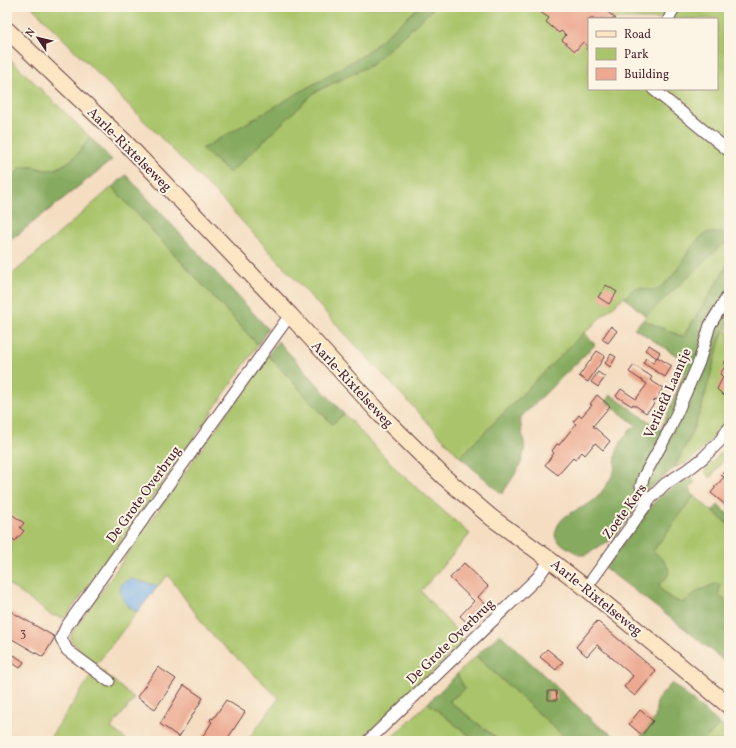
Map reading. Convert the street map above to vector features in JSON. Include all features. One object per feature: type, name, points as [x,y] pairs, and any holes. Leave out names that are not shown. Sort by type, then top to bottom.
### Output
[{"type":"street","points":[[670,18],[674,7]]},
{"type":"street","name":"Aarle-Rixtelseweg","points":[[7,30],[123,140],[290,315],[381,415],[444,477],[492,518],[586,588],[729,706]]},
{"type":"street","points":[[654,90],[729,151]]},
{"type":"street","name":"Verliefd Laantje","points":[[646,506],[641,486],[644,476],[670,429],[699,362],[710,325],[729,294]]},
{"type":"street","name":"De Grote Overbrug","points":[[109,681],[67,650],[61,638],[66,627],[290,315]]},
{"type":"street","name":"Zoete Kers","points":[[586,588],[651,498],[665,484],[693,466],[711,451],[729,428]]},
{"type":"street","name":"De Grote Overbrug","points":[[368,741],[538,577],[550,560]]},
{"type":"green space","points":[[32,7],[729,7],[729,263],[683,337],[643,320],[646,316],[625,298],[625,296],[600,318],[460,457],[229,207]]},
{"type":"green space","points":[[419,7],[435,7],[371,65],[315,92],[230,173],[202,149],[365,54]]},
{"type":"green space","points":[[7,56],[90,137],[77,154],[61,167],[47,170],[34,167],[20,168],[7,184]]},
{"type":"green space","points":[[90,137],[112,160],[7,243],[7,184],[20,168],[33,167],[46,170],[56,169],[70,161],[82,149]]},
{"type":"green space","points":[[126,175],[268,329],[258,345],[112,187]]},
{"type":"green space","points":[[112,187],[258,345],[146,507],[65,618],[51,615],[7,583],[7,279]]},
{"type":"green space","points":[[706,233],[729,233],[729,247],[724,243],[646,316],[625,298],[630,291],[635,288],[652,290],[662,286],[674,274],[693,245]]},
{"type":"green space","points":[[729,263],[729,319],[720,340],[702,406],[689,439],[674,468],[647,491],[629,519],[615,537],[591,552],[585,555],[580,555],[558,541],[555,536],[557,527],[561,520],[567,515],[587,505],[600,494],[614,472],[616,455],[621,443],[629,431],[636,425],[606,402],[611,395],[661,430],[685,370],[685,361],[634,328],[643,320],[683,337]]},
{"type":"green space","points":[[729,319],[729,329],[726,331],[729,332],[729,416],[699,453],[688,462],[674,468],[689,439],[702,406],[720,340]]},
{"type":"green space","points":[[584,332],[595,345],[521,417],[524,443],[523,458],[502,494],[460,457]]},
{"type":"green space","points":[[278,341],[344,414],[332,424],[268,355]]},
{"type":"green space","points":[[268,355],[332,424],[344,414],[400,473],[470,534],[421,591],[465,641],[360,741],[247,741],[279,698],[209,632],[168,575],[158,586],[140,581],[128,606],[137,612],[96,665],[71,641],[71,634]]},
{"type":"green space","points":[[726,448],[729,450],[729,459],[726,457],[710,478],[704,471]]},
{"type":"green space","points":[[692,478],[695,481],[689,490],[694,496],[653,551],[667,565],[669,572],[666,578],[659,585],[663,592],[669,597],[683,603],[698,591],[717,583],[720,585],[719,595],[729,604],[729,665],[689,632],[605,568],[646,512],[659,497],[679,483]]},
{"type":"green space","points":[[694,496],[729,525],[729,665],[689,632],[698,591],[681,603],[665,594],[659,585],[666,578],[653,551]]},
{"type":"green space","points":[[718,505],[729,515],[729,525],[713,511]]},
{"type":"green space","points":[[500,634],[596,724],[622,741],[569,741],[476,656]]},
{"type":"green space","points":[[476,656],[569,741],[500,741],[449,701],[465,689],[457,674]]},
{"type":"green space","points":[[96,665],[134,699],[111,728],[128,741],[48,741],[91,676]]},
{"type":"green space","points":[[457,674],[465,689],[449,701],[500,741],[476,741],[428,703]]},
{"type":"green space","points":[[672,683],[720,724],[704,741],[637,741],[655,718],[657,700]]},
{"type":"green space","points":[[428,703],[476,741],[388,741]]},
{"type":"green space","points":[[720,724],[729,734],[729,741],[704,741]]},
{"type":"water","points":[[131,579],[158,586],[137,612],[126,603],[120,592],[122,583]]},
{"type":"building","points":[[538,7],[602,7],[615,18],[588,18],[588,46],[583,42],[575,51],[562,40],[566,35],[561,31],[559,33],[546,22],[549,18],[536,9]]},
{"type":"building","points":[[606,285],[617,292],[609,304],[598,297]]},
{"type":"building","points":[[611,326],[617,331],[608,343],[602,339]]},
{"type":"building","points":[[649,345],[660,352],[657,358],[645,350]]},
{"type":"building","points":[[597,351],[605,356],[588,382],[579,376]]},
{"type":"building","points":[[611,354],[616,357],[610,367],[605,363]]},
{"type":"building","points":[[729,355],[729,393],[727,396],[723,395],[717,389],[723,377],[720,374],[726,365],[724,363]]},
{"type":"building","points":[[657,357],[672,366],[665,377],[643,363],[646,358],[653,363]]},
{"type":"building","points":[[634,365],[652,377],[650,380],[663,388],[658,399],[653,402],[654,404],[646,413],[633,404],[632,406],[616,396],[621,389],[636,399],[647,384],[629,372]]},
{"type":"building","points":[[598,372],[605,377],[598,387],[591,382]]},
{"type":"building","points":[[597,395],[610,406],[593,426],[610,441],[603,450],[595,443],[585,455],[582,452],[575,460],[573,458],[558,475],[545,465],[554,453],[552,451],[557,444],[559,445],[576,424],[573,422],[579,415],[581,417],[592,405],[590,404]]},
{"type":"building","points":[[729,466],[729,504],[727,506],[711,493],[715,486],[724,477],[721,475]]},
{"type":"building","points":[[7,511],[24,523],[20,528],[24,531],[15,541],[13,539],[7,547]]},
{"type":"building","points":[[464,563],[488,586],[478,597],[489,608],[472,627],[460,616],[474,601],[450,578]]},
{"type":"building","points":[[10,611],[55,637],[43,657],[7,636],[7,616]]},
{"type":"building","points":[[597,621],[656,671],[635,696],[624,687],[633,676],[597,645],[587,656],[576,647]]},
{"type":"building","points":[[547,649],[563,662],[556,670],[540,657]]},
{"type":"building","points":[[14,655],[24,662],[20,668],[10,661]]},
{"type":"building","points":[[158,667],[176,679],[155,709],[137,697]]},
{"type":"building","points":[[184,685],[203,698],[179,737],[160,724]]},
{"type":"building","points":[[548,691],[556,691],[557,700],[548,700]]},
{"type":"building","points":[[226,700],[245,712],[226,741],[200,741],[212,722],[210,721],[211,718],[213,719]]},
{"type":"building","points":[[640,710],[653,721],[642,735],[629,724]]}]
